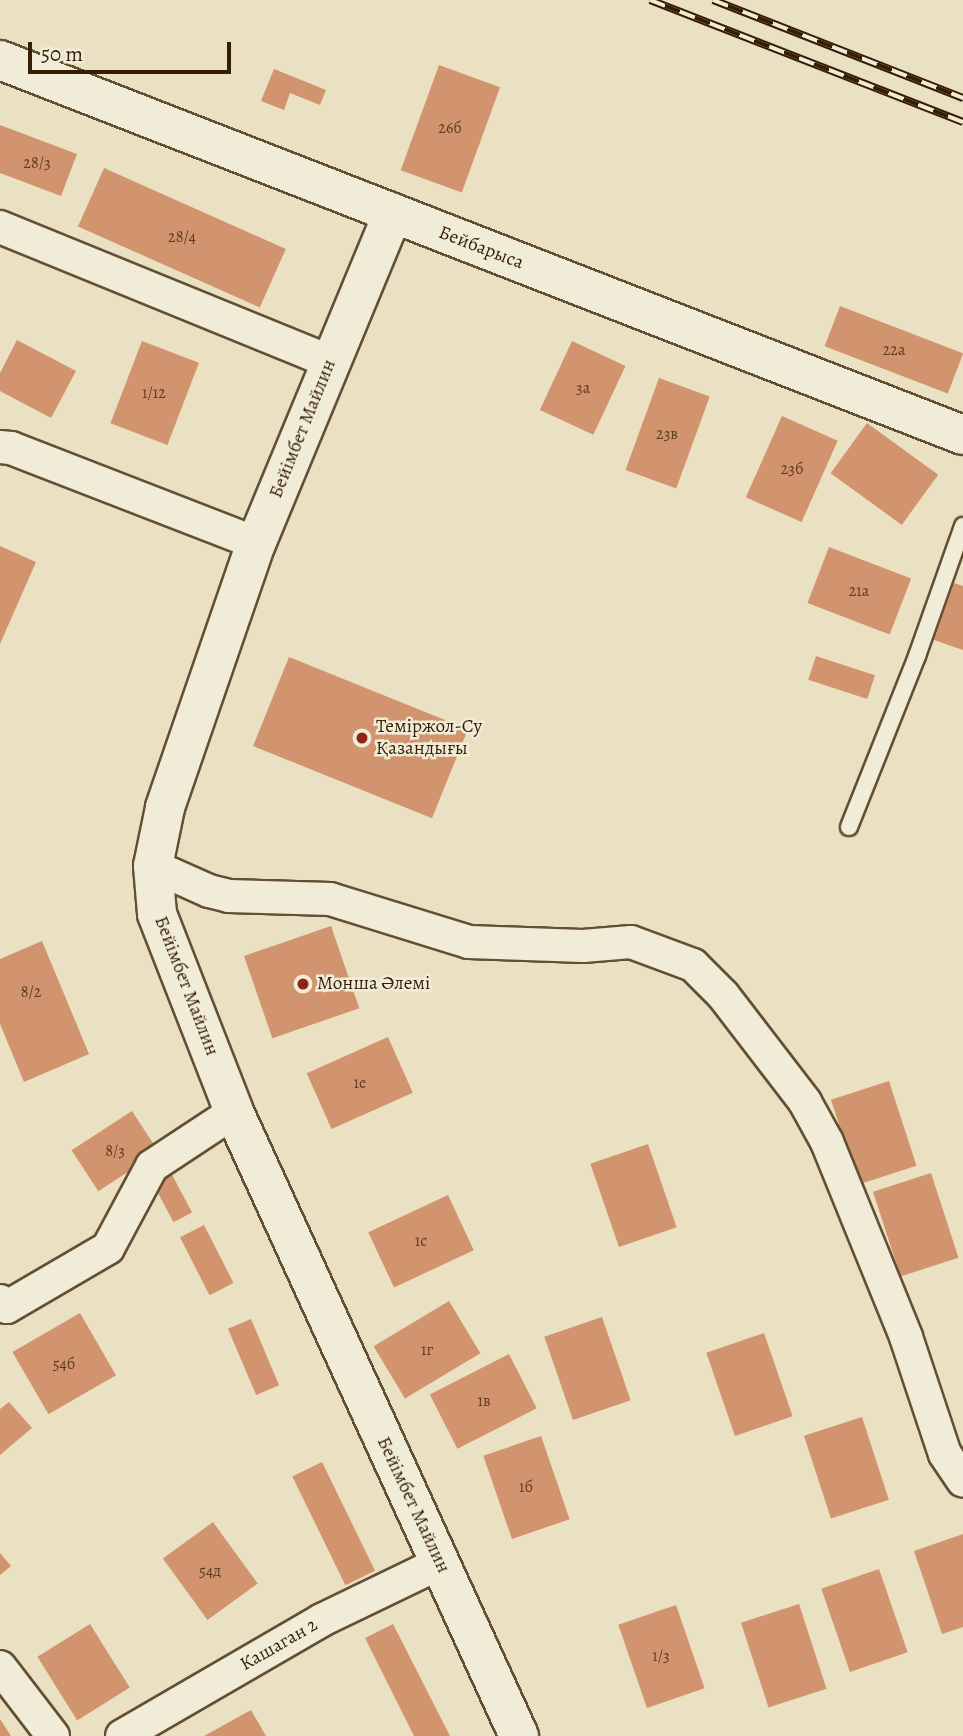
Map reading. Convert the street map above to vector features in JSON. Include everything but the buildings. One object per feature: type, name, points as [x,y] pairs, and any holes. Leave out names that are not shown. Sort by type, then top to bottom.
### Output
[{"type":"street","name":"Бейбарыса","points":[[0,60],[963,435]]},
{"type":"street","name":"Бейімбет Майлин","points":[[393,213],[256,543],[165,808],[153,866],[157,914],[234,1112],[519,1736]]},
{"type":"street","points":[[0,227],[331,362]]},
{"type":"street","points":[[0,447],[11,448],[256,543]]},
{"type":"street","points":[[153,866],[209,891],[229,896],[330,899],[469,942],[583,946],[631,942],[693,965],[723,995],[805,1102],[827,1142],[906,1337],[944,1454],[963,1481]]},
{"type":"street","points":[[0,1301],[7,1307],[108,1248],[152,1166],[234,1112]]},
{"type":"street","name":"Кашаган 2","points":[[122,1736],[322,1619],[440,1563]]},
{"type":"street","points":[[0,1667],[52,1736]]},
{"type":"lane","points":[[849,827],[917,656],[963,526]]},
{"type":"railway","points":[[650,0],[963,122]]},
{"type":"railway","points":[[713,0],[963,98]]},
{"type":"place","name":"Теміржол-Су Қазандығы","points":[[362,738]]},
{"type":"place","name":"Монша Әлемі","points":[[303,984]]}]
